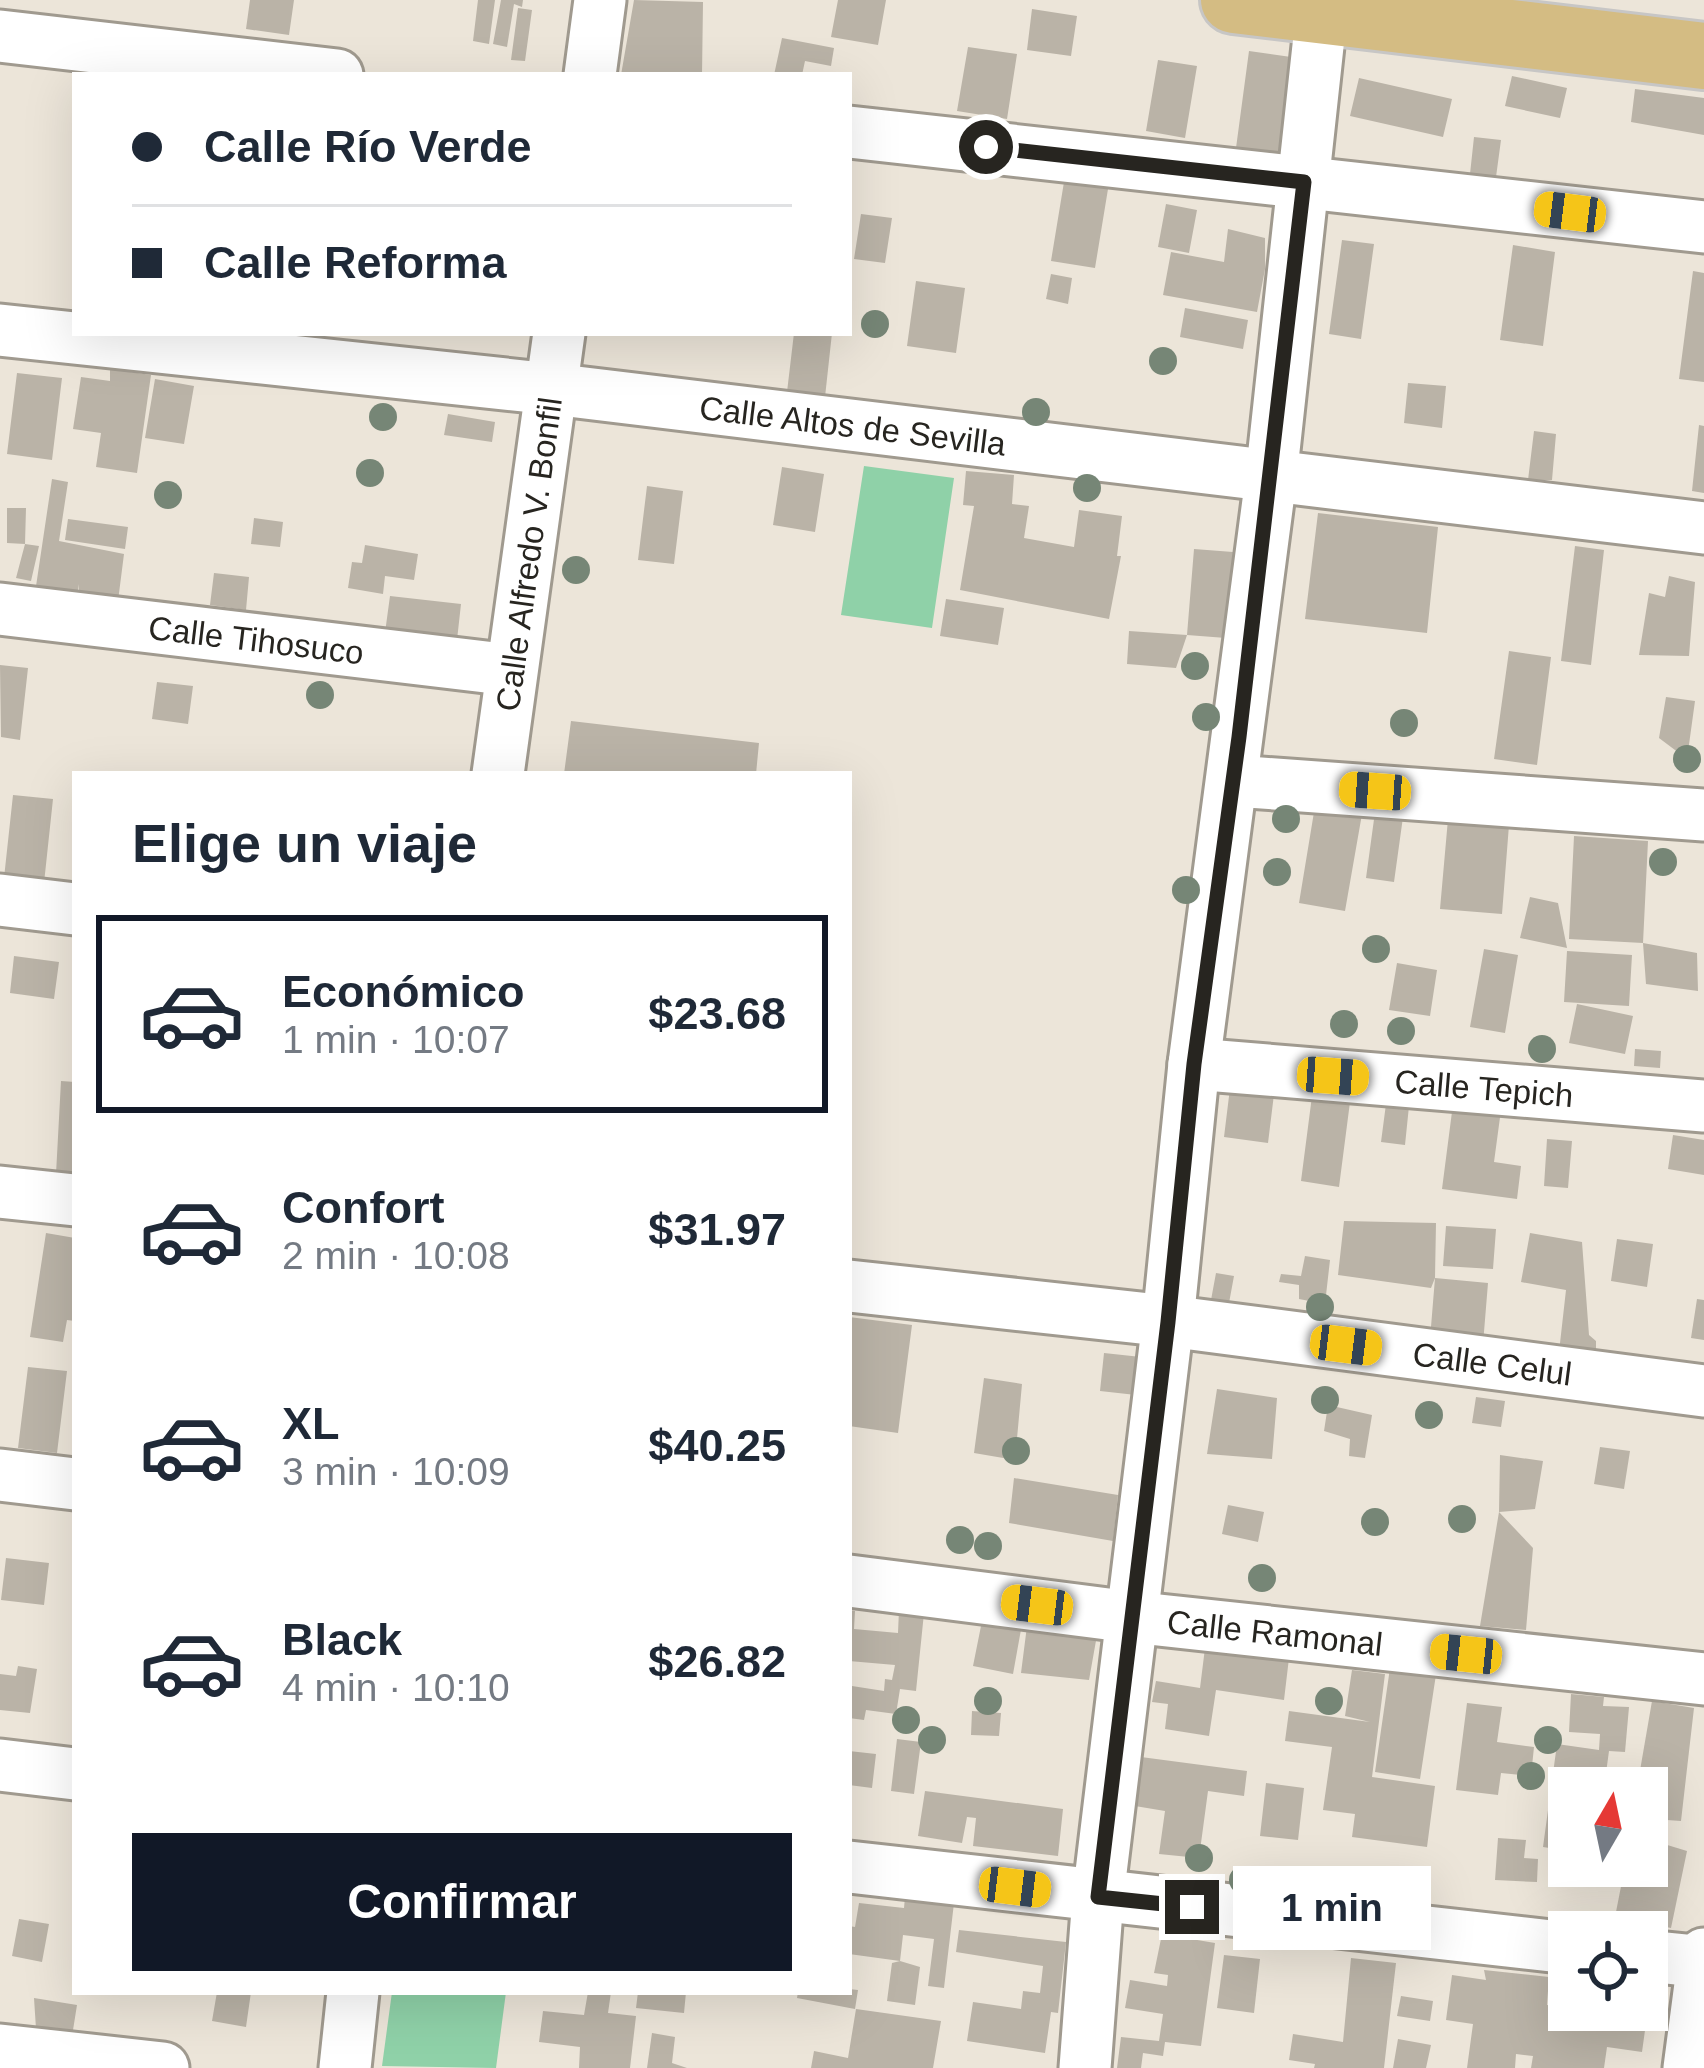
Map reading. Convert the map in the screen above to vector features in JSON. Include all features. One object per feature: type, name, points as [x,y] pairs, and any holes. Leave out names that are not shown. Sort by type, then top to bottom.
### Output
[{"type":"main road","points":[[1234,0],[1322,6],[1704,56]]},
{"type":"street","points":[[590,72],[600,0]]},
{"type":"street","points":[[1085,2068],[1098,1897],[1168,1322],[1194,1064],[1271,478],[1322,6]]},
{"type":"street","points":[[0,36],[311,72]]},
{"type":"street","points":[[852,132],[1704,227]]},
{"type":"street","name":"Calle Altos de Sevilla","points":[[0,330],[552,389],[1704,528]]},
{"type":"street","name":"Calle Alfredo V. Bonfil","points":[[497,771],[559,336]]},
{"type":"street","name":"Calle Tihosuco","points":[[0,609],[511,670]]},
{"type":"street","points":[[1234,781],[1704,815]]},
{"type":"street","points":[[0,900],[72,909]]},
{"type":"street","name":"Calle Tepich","points":[[1194,1064],[1704,1106]]},
{"type":"street","points":[[0,1192],[72,1200]]},
{"type":"street","name":"Calle Celul","points":[[852,1286],[1704,1390]]},
{"type":"street","points":[[0,1475],[72,1484]]},
{"type":"street","name":"Calle Ramonal","points":[[852,1581],[1704,1679]]},
{"type":"street","points":[[0,1765],[72,1774]]},
{"type":"street","points":[[852,1867],[1548,1946]]},
{"type":"street","points":[[1668,1957],[1704,1959],[1689,2068]]},
{"type":"street","points":[[345,2068],[353,1995]]},
{"type":"street","points":[[0,2050],[164,2068]]},
{"type":"green space","points":[[864,466],[954,478],[932,628],[841,615]]},
{"type":"green space","points":[[392,1995],[506,1995],[496,2068],[382,2066]]},
{"type":"building","points":[[250,0],[294,0],[289,35],[246,29]]},
{"type":"building","points":[[478,0],[495,0],[489,44],[473,41]]},
{"type":"building","points":[[501,0],[523,0],[522,7],[514,4],[507,47],[493,44]]},
{"type":"building","points":[[634,0],[703,2],[702,72],[622,72]]},
{"type":"building","points":[[838,0],[886,0],[878,45],[831,37]]},
{"type":"building","points":[[518,8],[532,10],[525,61],[511,60]]},
{"type":"building","points":[[1032,9],[1077,16],[1071,56],[1027,50]]},
{"type":"building","points":[[782,38],[834,48],[831,66],[805,61],[803,72],[775,72]]},
{"type":"building","points":[[968,47],[1017,54],[1007,119],[957,111]]},
{"type":"building","points":[[1249,51],[1298,58],[1285,155],[1236,148]]},
{"type":"building","points":[[1158,60],[1197,66],[1185,138],[1146,131]]},
{"type":"building","points":[[1512,76],[1567,88],[1560,118],[1505,106]]},
{"type":"building","points":[[1359,78],[1452,99],[1443,137],[1350,116]]},
{"type":"building","points":[[1635,89],[1704,98],[1704,135],[1631,122]]},
{"type":"building","points":[[1474,137],[1501,140],[1496,177],[1470,174]]},
{"type":"building","points":[[1064,182],[1108,189],[1095,268],[1051,261]]},
{"type":"building","points":[[1166,204],[1197,210],[1189,253],[1158,247]]},
{"type":"building","points":[[861,214],[892,218],[885,263],[854,259]]},
{"type":"building","points":[[1228,229],[1265,238],[1257,312],[1163,295],[1171,252],[1224,262]]},
{"type":"building","points":[[1342,240],[1374,244],[1361,339],[1329,334]]},
{"type":"building","points":[[1513,245],[1555,252],[1543,346],[1500,340]]},
{"type":"building","points":[[1693,271],[1704,273],[1704,382],[1679,379]]},
{"type":"building","points":[[1051,274],[1072,278],[1068,304],[1046,299]]},
{"type":"building","points":[[916,281],[965,288],[956,353],[907,346]]},
{"type":"building","points":[[1185,308],[1248,320],[1243,349],[1180,337]]},
{"type":"building","points":[[794,336],[832,336],[825,397],[787,392]]},
{"type":"building","points":[[110,369],[151,375],[137,473],[96,467],[101,433],[73,429],[81,377],[110,381]]},
{"type":"building","points":[[17,373],[62,378],[52,460],[7,454]]},
{"type":"building","points":[[155,379],[194,386],[184,444],[145,438]]},
{"type":"building","points":[[1408,383],[1446,386],[1442,428],[1404,423]]},
{"type":"building","points":[[448,414],[495,422],[492,442],[444,435]]},
{"type":"building","points":[[1699,425],[1704,426],[1704,493],[1692,491]]},
{"type":"building","points":[[1534,431],[1556,434],[1552,480],[1528,480]]},
{"type":"building","points":[[782,467],[824,474],[815,532],[773,525]]},
{"type":"building","points":[[966,471],[1014,475],[1012,504],[1029,506],[1024,538],[1074,547],[1079,510],[1122,516],[1117,556],[1121,556],[1109,619],[960,590],[974,506],[963,505]]},
{"type":"building","points":[[52,479],[68,482],[59,541],[124,554],[118,601],[79,596],[79,584],[77,599],[35,593]]},
{"type":"building","points":[[647,486],[683,491],[674,564],[638,560]]},
{"type":"building","points":[[7,508],[26,508],[25,544],[7,543]]},
{"type":"building","points":[[1318,513],[1438,527],[1427,633],[1305,619]]},
{"type":"building","points":[[254,518],[283,522],[280,547],[251,544]]},
{"type":"building","points":[[68,519],[128,527],[125,549],[65,540]]},
{"type":"building","points":[[25,544],[39,546],[31,581],[16,578]]},
{"type":"building","points":[[365,545],[418,554],[414,580],[385,576],[383,594],[348,588],[352,562],[362,563]]},
{"type":"building","points":[[1575,546],[1604,550],[1591,665],[1561,661]]},
{"type":"building","points":[[1194,549],[1233,552],[1226,638],[1187,635]]},
{"type":"building","points":[[214,573],[249,577],[246,610],[210,605]]},
{"type":"building","points":[[1669,576],[1695,582],[1689,656],[1639,655],[1649,593],[1665,597]]},
{"type":"building","points":[[390,596],[461,604],[456,649],[384,640]]},
{"type":"building","points":[[946,599],[1004,608],[998,645],[940,636]]},
{"type":"building","points":[[1129,631],[1187,635],[1176,668],[1127,664]]},
{"type":"building","points":[[1509,651],[1551,657],[1537,765],[1494,759]]},
{"type":"building","points":[[0,665],[28,668],[20,740],[1,737]]},
{"type":"building","points":[[157,682],[193,686],[188,724],[152,719]]},
{"type":"building","points":[[1666,697],[1695,701],[1687,759],[1659,738]]},
{"type":"building","points":[[571,721],[759,743],[756,771],[564,771]]},
{"type":"building","points":[[13,795],[53,799],[44,883],[4,878]]},
{"type":"building","points":[[1315,806],[1362,814],[1345,911],[1299,903]]},
{"type":"building","points":[[1375,812],[1403,817],[1394,882],[1366,878]]},
{"type":"building","points":[[1448,819],[1509,825],[1502,914],[1440,909]]},
{"type":"building","points":[[1574,836],[1648,841],[1643,943],[1569,939]]},
{"type":"building","points":[[1530,897],[1558,903],[1567,948],[1520,938]]},
{"type":"building","points":[[1643,943],[1697,953],[1698,991],[1646,984]]},
{"type":"building","points":[[1484,949],[1518,955],[1505,1033],[1470,1027]]},
{"type":"building","points":[[1567,951],[1632,955],[1629,1006],[1564,1002]]},
{"type":"building","points":[[14,956],[59,962],[54,999],[10,993]]},
{"type":"building","points":[[1397,963],[1437,970],[1430,1016],[1389,1010]]},
{"type":"building","points":[[1577,1004],[1633,1016],[1625,1054],[1569,1043]]},
{"type":"building","points":[[1635,1049],[1661,1051],[1660,1068],[1634,1066]]},
{"type":"building","points":[[1231,1080],[1275,1086],[1268,1143],[1224,1137]]},
{"type":"building","points":[[61,1081],[72,1082],[72,1178],[56,1174]]},
{"type":"building","points":[[1312,1096],[1350,1102],[1339,1187],[1301,1181]]},
{"type":"building","points":[[1386,1104],[1409,1106],[1405,1145],[1381,1142]]},
{"type":"building","points":[[1453,1104],[1501,1110],[1494,1162],[1521,1166],[1517,1199],[1442,1189]]},
{"type":"building","points":[[1673,1135],[1704,1140],[1704,1175],[1668,1169]]},
{"type":"building","points":[[1547,1139],[1572,1141],[1568,1188],[1544,1186]]},
{"type":"building","points":[[1344,1221],[1436,1223],[1431,1288],[1338,1275]]},
{"type":"building","points":[[1446,1226],[1496,1229],[1493,1269],[1443,1266]]},
{"type":"building","points":[[46,1233],[72,1237],[72,1321],[67,1320],[63,1342],[30,1337]]},
{"type":"building","points":[[1530,1233],[1582,1242],[1589,1335],[1596,1341],[1596,1357],[1559,1352],[1566,1290],[1521,1282]]},
{"type":"building","points":[[1617,1239],[1653,1244],[1647,1287],[1611,1281]]},
{"type":"building","points":[[1305,1256],[1330,1260],[1325,1304],[1299,1299],[1299,1285],[1279,1282],[1281,1274],[1301,1276]]},
{"type":"building","points":[[1216,1273],[1234,1276],[1229,1303],[1211,1300]]},
{"type":"building","points":[[1435,1278],[1488,1283],[1483,1344],[1430,1339]]},
{"type":"building","points":[[1697,1299],[1704,1300],[1704,1340],[1691,1338]]},
{"type":"building","points":[[852,1317],[912,1325],[898,1433],[852,1426]]},
{"type":"building","points":[[1104,1353],[1141,1357],[1136,1395],[1100,1391]]},
{"type":"building","points":[[28,1367],[67,1371],[57,1453],[18,1448]]},
{"type":"building","points":[[984,1378],[1022,1384],[1015,1460],[974,1453]]},
{"type":"building","points":[[1217,1389],[1277,1398],[1272,1459],[1207,1454]]},
{"type":"building","points":[[1476,1397],[1505,1401],[1501,1427],[1472,1423]]},
{"type":"building","points":[[1328,1405],[1372,1415],[1365,1458],[1349,1456],[1350,1439],[1324,1431]]},
{"type":"building","points":[[1600,1447],[1630,1451],[1624,1489],[1594,1484]]},
{"type":"building","points":[[1500,1455],[1543,1461],[1535,1509],[1499,1512]]},
{"type":"building","points":[[1014,1478],[1118,1495],[1113,1541],[1009,1523]]},
{"type":"building","points":[[1228,1505],[1264,1512],[1258,1542],[1222,1534]]},
{"type":"building","points":[[1499,1512],[1533,1548],[1526,1630],[1480,1626]]},
{"type":"building","points":[[6,1558],[49,1563],[44,1605],[1,1600]]},
{"type":"building","points":[[852,1610],[854,1629],[898,1633],[899,1610],[924,1613],[916,1691],[900,1689],[896,1714],[866,1710],[864,1720],[852,1718],[852,1686],[884,1691],[885,1679],[892,1680],[895,1665],[852,1661]]},
{"type":"building","points":[[983,1616],[1022,1624],[1013,1674],[973,1666]]},
{"type":"building","points":[[1027,1626],[1097,1635],[1089,1680],[1021,1673]]},
{"type":"building","points":[[1205,1648],[1289,1658],[1284,1700],[1216,1690],[1209,1736],[1165,1729],[1168,1704],[1152,1702],[1156,1681],[1200,1688]]},
{"type":"building","points":[[1391,1661],[1437,1668],[1420,1779],[1375,1772]]},
{"type":"building","points":[[18,1666],[37,1669],[30,1713],[0,1710],[0,1674],[16,1676]]},
{"type":"building","points":[[1352,1670],[1385,1674],[1372,1777],[1435,1786],[1427,1847],[1352,1837],[1355,1814],[1323,1810],[1332,1747],[1285,1741],[1289,1711],[1370,1722],[1345,1716]]},
{"type":"building","points":[[1571,1694],[1604,1697],[1603,1706],[1629,1707],[1625,1752],[1609,1751],[1607,1767],[1554,1767],[1557,1744],[1599,1750],[1600,1734],[1569,1732]]},
{"type":"building","points":[[1652,1701],[1694,1708],[1681,1821],[1668,1820],[1668,1767],[1641,1767]]},
{"type":"building","points":[[1467,1703],[1502,1707],[1497,1742],[1534,1747],[1531,1776],[1501,1773],[1498,1795],[1456,1790]]},
{"type":"building","points":[[972,1711],[1001,1713],[999,1736],[971,1735]]},
{"type":"building","points":[[897,1739],[921,1742],[914,1794],[891,1791]]},
{"type":"building","points":[[852,1751],[876,1754],[872,1788],[852,1785]]},
{"type":"building","points":[[1141,1757],[1247,1771],[1244,1796],[1208,1791],[1199,1858],[1159,1854],[1165,1811],[1135,1806]]},
{"type":"building","points":[[1266,1783],[1304,1788],[1298,1840],[1260,1836]]},
{"type":"building","points":[[925,1791],[1063,1809],[1058,1856],[973,1846],[976,1818],[967,1817],[962,1843],[918,1836]]},
{"type":"building","points":[[1548,1810],[1548,1848],[1543,1847]]},
{"type":"building","points":[[1498,1838],[1526,1840],[1524,1858],[1538,1859],[1537,1882],[1495,1880]]},
{"type":"building","points":[[1668,1845],[1687,1851],[1671,1928],[1668,1911],[1616,1911],[1621,1887],[1668,1887]]},
{"type":"building","points":[[905,1897],[954,1903],[944,1988],[928,1986],[934,1939],[903,1935],[900,1961],[852,1954],[852,1926],[859,1903],[904,1908]]},
{"type":"building","points":[[19,1919],[49,1924],[42,1962],[12,1956]]},
{"type":"building","points":[[959,1930],[1066,1942],[1058,2013],[1051,2012],[1045,2053],[967,2041],[973,2002],[1021,2009],[1023,1991],[1040,1993],[1043,1966],[956,1952]]},
{"type":"building","points":[[1162,1934],[1215,1943],[1201,2046],[1165,2042],[1163,2056],[1143,2053],[1141,2068],[1117,2068],[1121,2037],[1159,2041],[1163,2014],[1125,2008],[1130,1980],[1167,1986],[1168,1975],[1154,1973]]},
{"type":"building","points":[[1224,1955],[1260,1959],[1254,2013],[1217,2008]]},
{"type":"building","points":[[1351,1958],[1396,1963],[1384,2068],[1314,2068],[1315,2064],[1289,2060],[1293,2034],[1343,2042]]},
{"type":"building","points":[[892,1963],[920,1967],[915,2005],[887,2001]]},
{"type":"building","points":[[1484,1970],[1548,1977],[1548,2031],[1645,2031],[1642,2052],[1607,2047],[1604,2068],[1531,2068],[1533,2056],[1516,2054],[1515,2068],[1467,2068],[1473,2024],[1446,2020],[1452,1975],[1486,1980]]},
{"type":"building","points":[[852,1989],[858,1990],[855,2009],[797,1998],[852,1995]]},
{"type":"building","points":[[216,1995],[251,1995],[246,2027],[212,2021]]},
{"type":"building","points":[[587,1995],[611,1995],[608,2013],[636,2016],[630,2068],[579,2068],[580,2047],[539,2042],[543,2011],[584,2015]]},
{"type":"building","points":[[638,1995],[686,1995],[684,2013],[636,2008]]},
{"type":"building","points":[[1401,1996],[1433,2001],[1430,2021],[1397,2016]]},
{"type":"building","points":[[34,1998],[77,2005],[70,2049],[37,2044]]},
{"type":"building","points":[[856,2009],[941,2021],[933,2068],[811,2068],[814,2051],[848,2058]]},
{"type":"building","points":[[652,2033],[675,2037],[672,2063],[687,2068],[647,2068]]},
{"type":"building","points":[[1398,2039],[1431,2045],[1426,2068],[1393,2068]]},
{"type":"route","points":[[986,147],[1304,182],[1239,737],[1194,1064],[1168,1322],[1098,1897],[1192,1907]]}]
